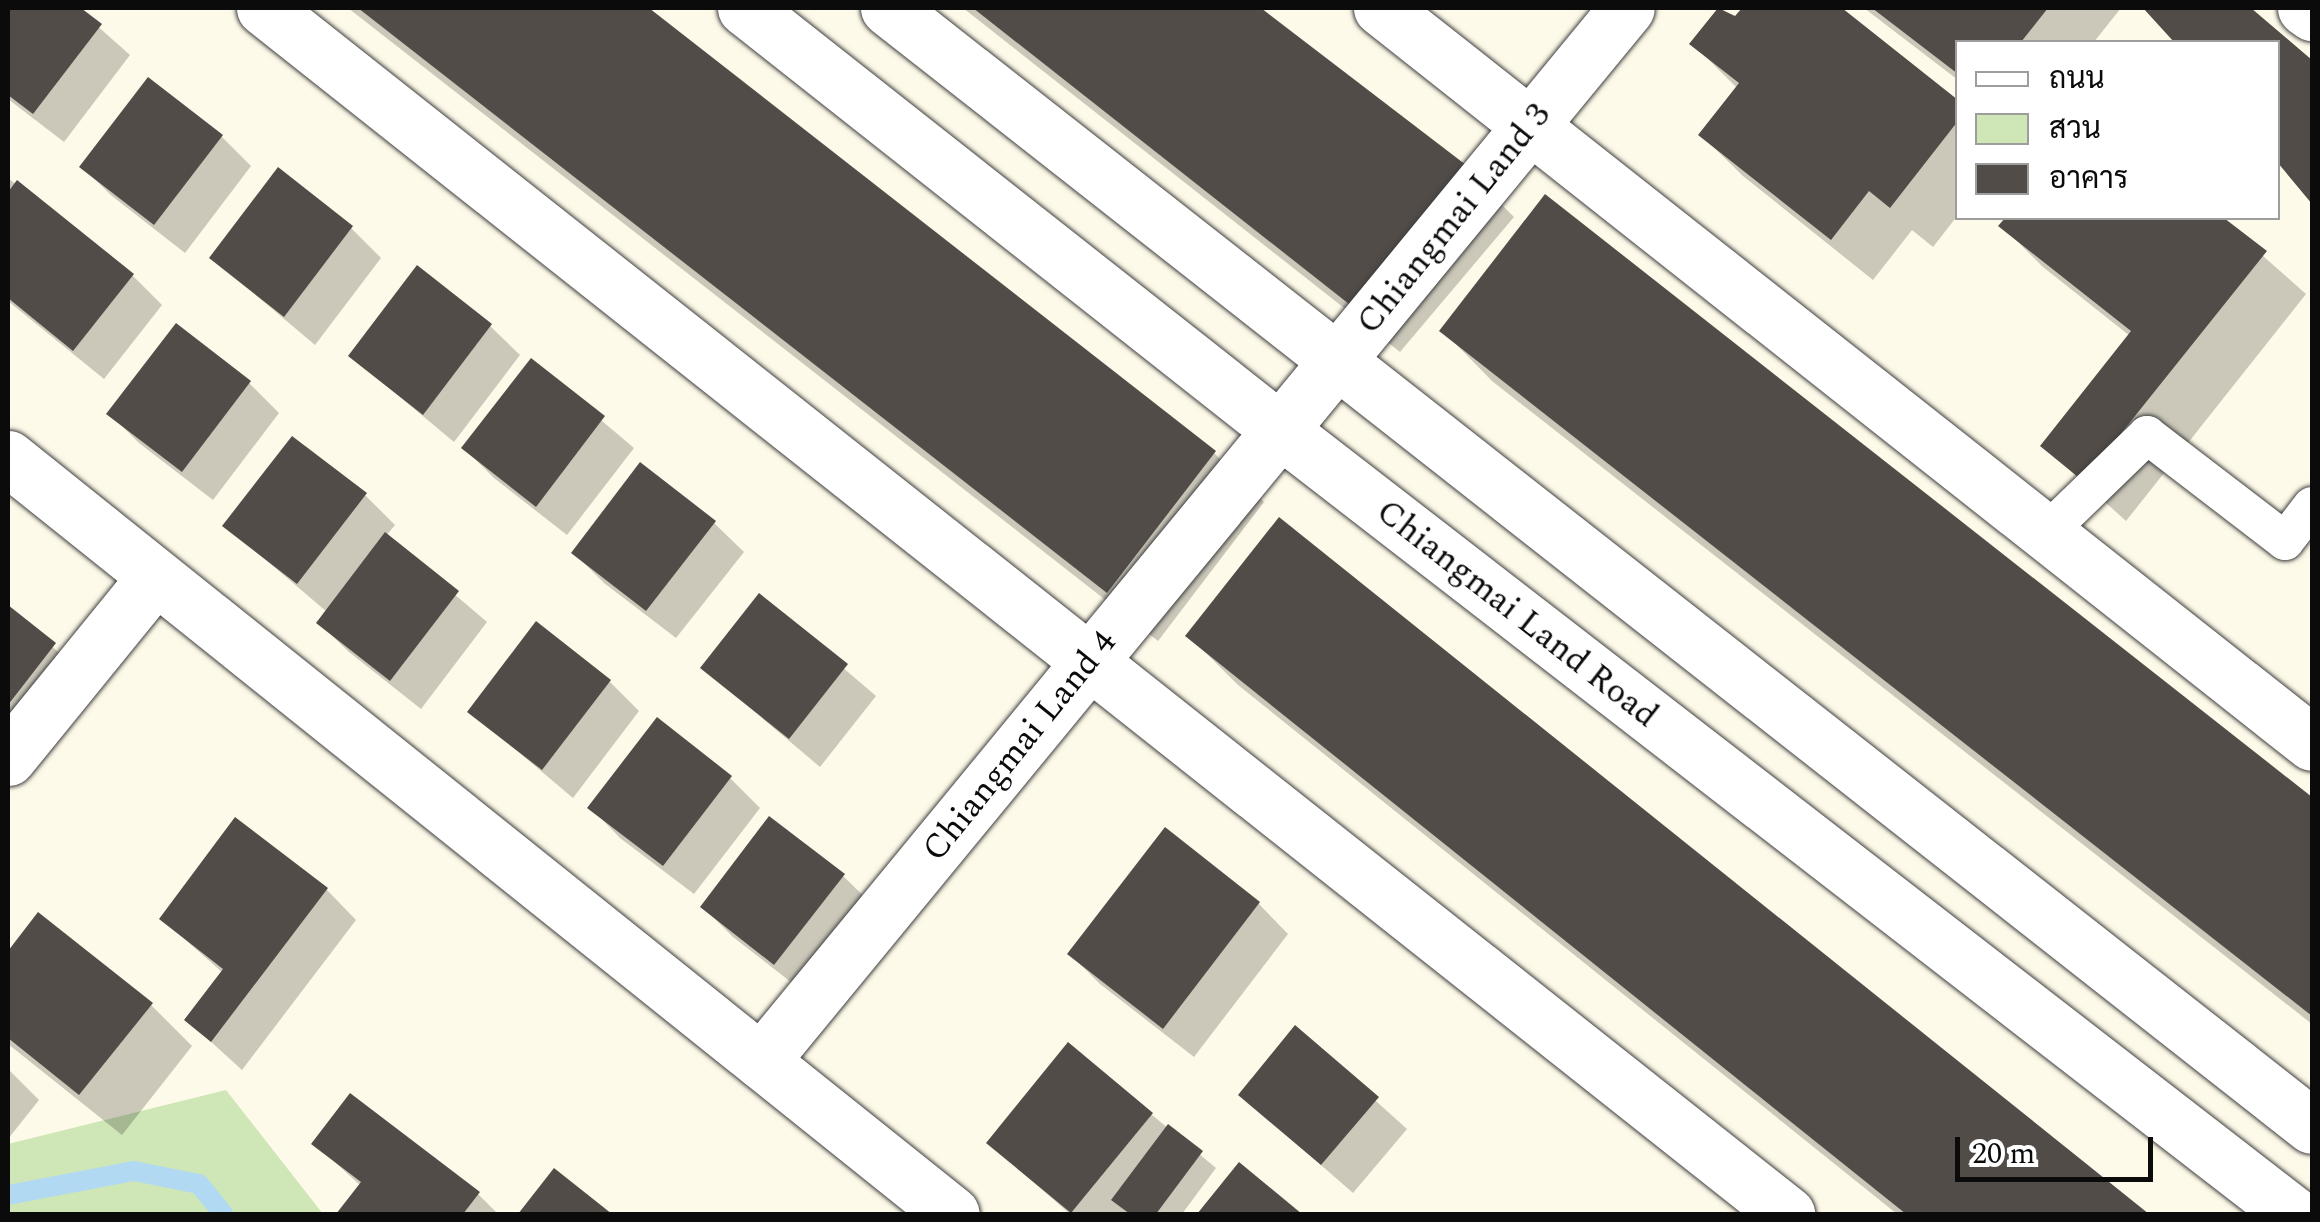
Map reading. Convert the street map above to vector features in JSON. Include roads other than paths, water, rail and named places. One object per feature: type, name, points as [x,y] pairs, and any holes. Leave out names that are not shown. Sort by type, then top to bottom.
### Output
[{"type":"street","points":[[264,8],[1087,664],[1788,1214]]},
{"type":"street","name":"Chiangmai Land Road","points":[[746,8],[1280,430],[2293,1214]]},
{"type":"street","points":[[888,8],[2312,1126]]},
{"type":"street","points":[[1381,8],[2312,743]]},
{"type":"street","name":"Chiangmai Land 3","points":[[1280,430],[1627,8]]},
{"type":"street","points":[[2305,8],[2312,13]]},
{"type":"street","name":"Chiangmai Land 4","points":[[761,1062],[1280,430]]},
{"type":"street","points":[[8,458],[952,1214]]},
{"type":"street","points":[[8,758],[155,577]]},
{"type":"lane","points":[[2046,533],[2147,435],[2285,541],[2312,506]]},
{"type":"waterway","points":[[8,1195],[134,1171],[199,1184],[223,1214]]}]
